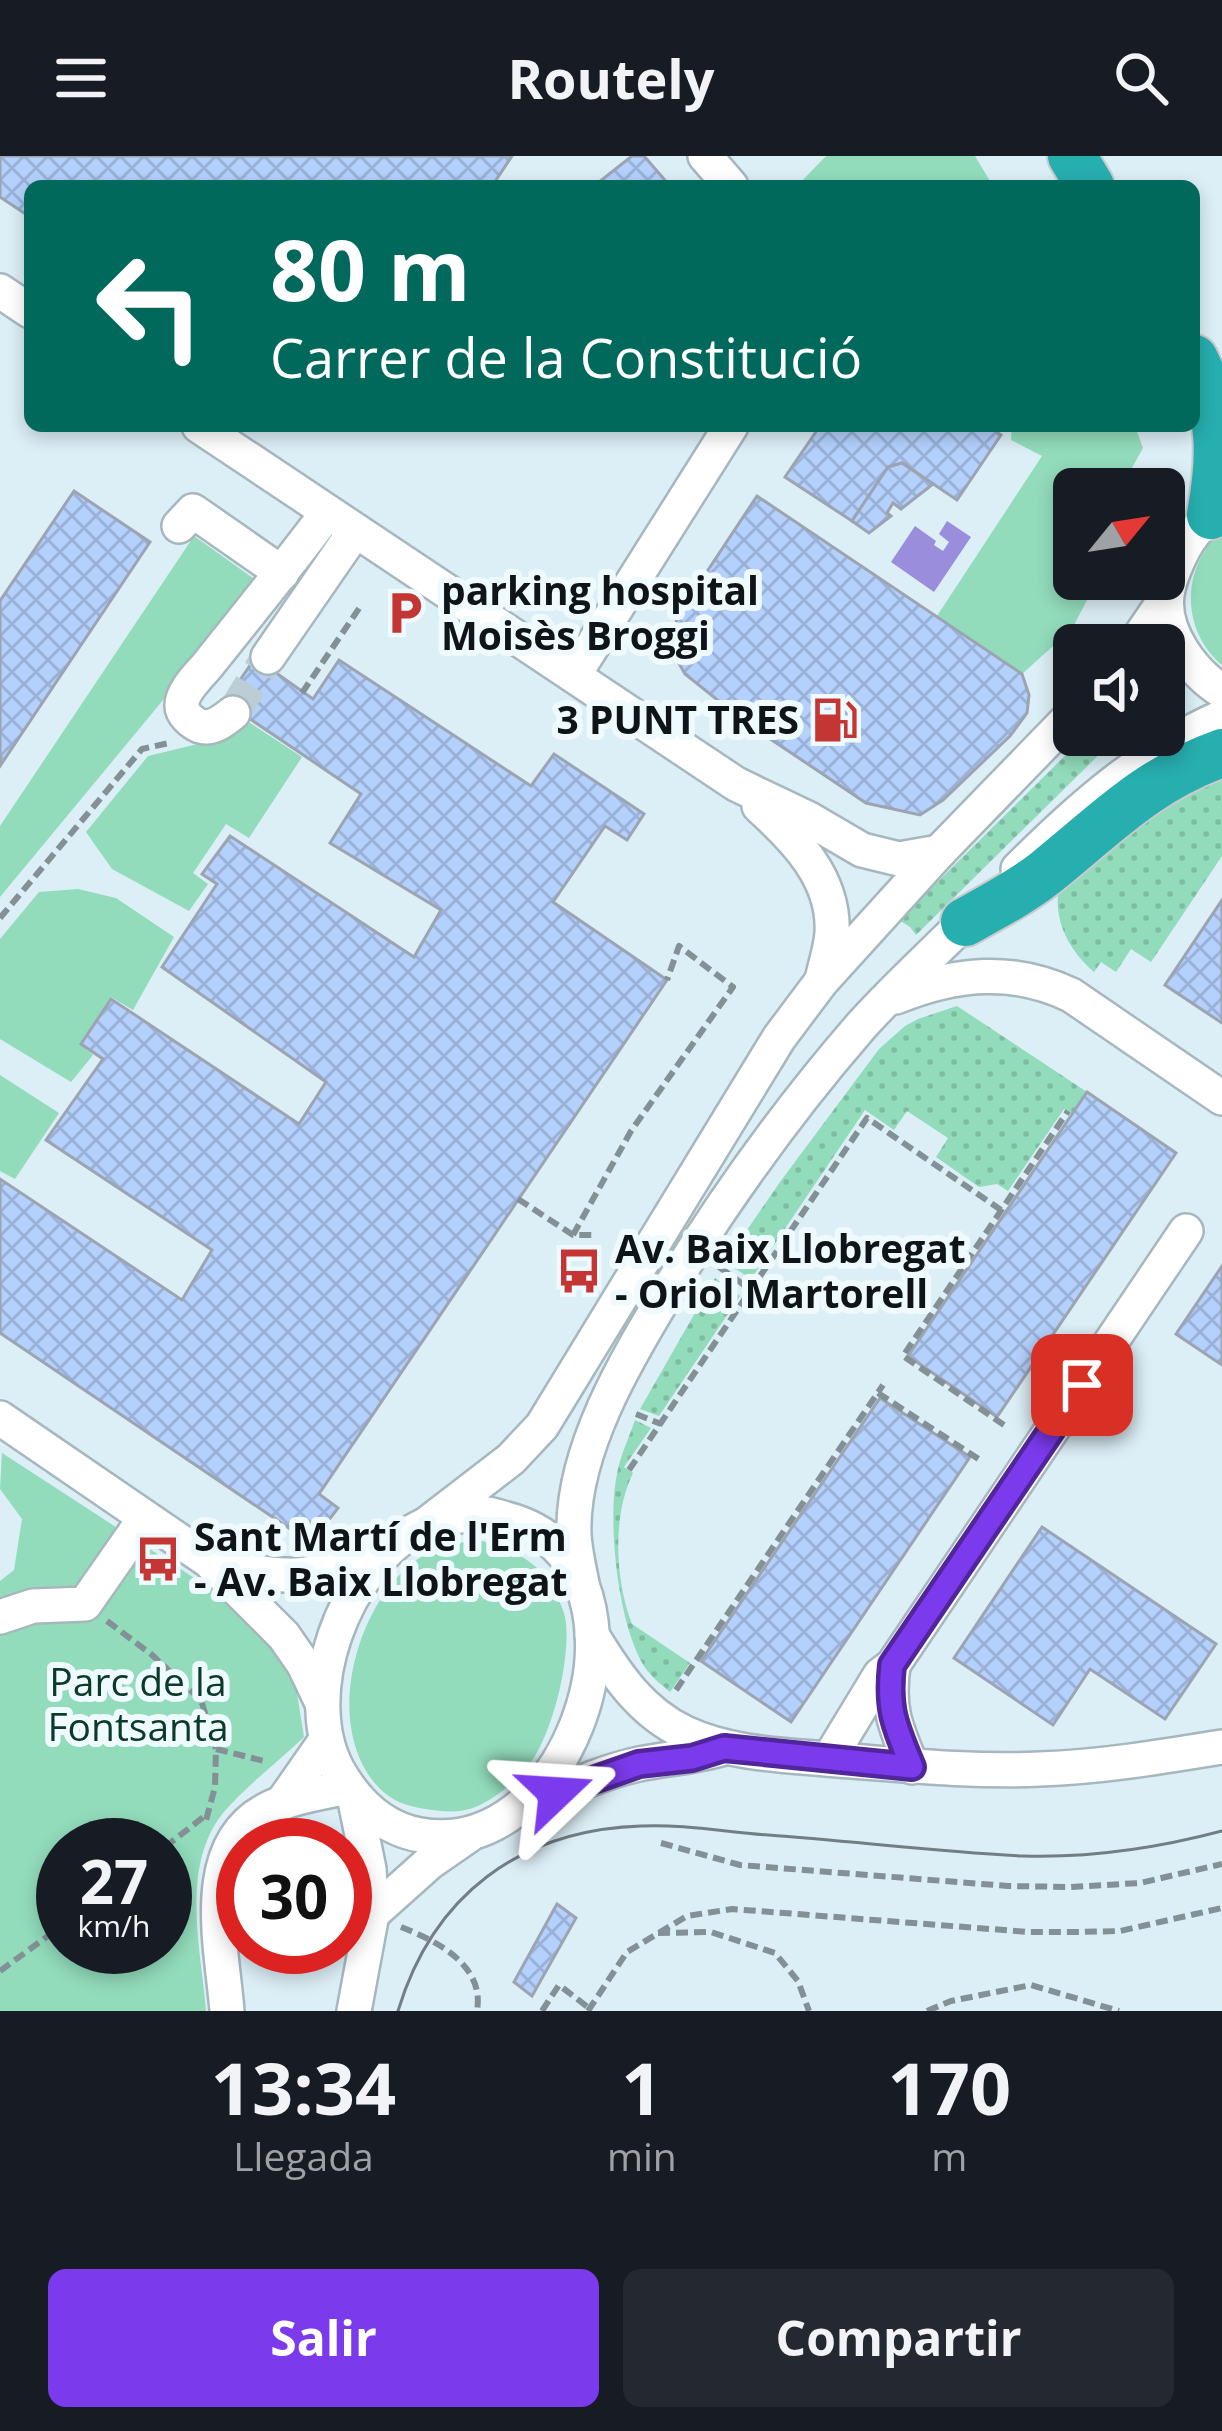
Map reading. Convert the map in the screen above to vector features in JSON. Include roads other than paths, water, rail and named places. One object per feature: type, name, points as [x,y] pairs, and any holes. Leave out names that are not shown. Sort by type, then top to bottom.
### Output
[{"type":"highway","points":[[1200,371],[1220,425],[1216,512]]},
{"type":"highway","points":[[965,922],[1042,875],[1168,776],[1222,753]]},
{"type":"street","points":[[705,156],[726,180]]},
{"type":"street","points":[[209,432],[736,784],[862,850],[899,859],[939,852]]},
{"type":"street","points":[[574,675],[727,432]]},
{"type":"street","points":[[179,526],[193,511],[282,574]]},
{"type":"street","points":[[1185,547],[1216,512]]},
{"type":"street","points":[[233,713],[210,727],[201,726],[184,713],[182,705],[198,676],[282,574],[341,522]]},
{"type":"street","points":[[268,657],[341,522]]},
{"type":"street","points":[[1166,600],[1176,638],[1192,666],[1222,691]]},
{"type":"street","points":[[522,1807],[564,1753],[587,1690],[592,1635],[574,1537],[577,1503],[597,1425],[622,1370],[700,1240],[766,1143],[864,1023],[1065,824],[1119,777],[1182,735],[1222,717]]},
{"type":"street","points":[[471,1834],[442,1839],[408,1833],[379,1819],[337,1770],[326,1740],[322,1704],[332,1644],[356,1590],[376,1563],[511,1459],[542,1426],[778,1038],[821,982],[1053,735]]},
{"type":"street","points":[[736,784],[788,832],[826,890],[832,940],[821,982]]},
{"type":"street","points":[[889,1000],[927,984],[961,978],[997,976],[1044,982],[1071,995],[1222,1098]]},
{"type":"street","points":[[829,1759],[880,1675],[892,1665],[1186,1231]]},
{"type":"street","points":[[0,1418],[209,1561],[284,1636],[304,1664],[322,1704]]},
{"type":"street","points":[[209,1561],[256,1572],[308,1574],[456,1515],[488,1514],[518,1522],[546,1537],[568,1559],[584,1589]]},
{"type":"street","points":[[0,1617],[33,1606],[85,1604],[145,1518]]},
{"type":"street","points":[[592,1635],[634,1696],[655,1716],[724,1748],[912,1767],[1039,1769],[1123,1763],[1222,1747]]},
{"type":"street","points":[[892,1665],[892,1718],[912,1767]]},
{"type":"street","points":[[282,1803],[326,1740]]},
{"type":"street","points":[[372,1915],[429,1863],[522,1807],[639,1764],[692,1758],[724,1748]]},
{"type":"street","points":[[227,2011],[218,1891],[232,1842],[248,1822],[282,1803],[351,1791]]},
{"type":"street","points":[[351,1791],[358,1818]]},
{"type":"street","points":[[354,2011],[361,1974]]},
{"type":"tunnel","points":[[233,713],[268,657]]},
{"type":"tram line","points":[[398,2011],[434,1934],[487,1876],[557,1840],[597,1830],[673,1826],[1023,1856],[1124,1851],[1222,1831]]},
{"type":"place","name":"parking hospital Moisès Broggi","points":[[405,613]]},
{"type":"place","name":"3 PUNT TRES","points":[[835,720]]},
{"type":"place","name":"Av. Baix Llobregat - Oriol Martorell","points":[[579,1271]]},
{"type":"place","name":"Sant Martí de l'Erm - Av. Baix Llobregat","points":[[158,1559]]},
{"type":"park label","name":"Parc de la Fontsanta","points":[[138,1704]]}]
